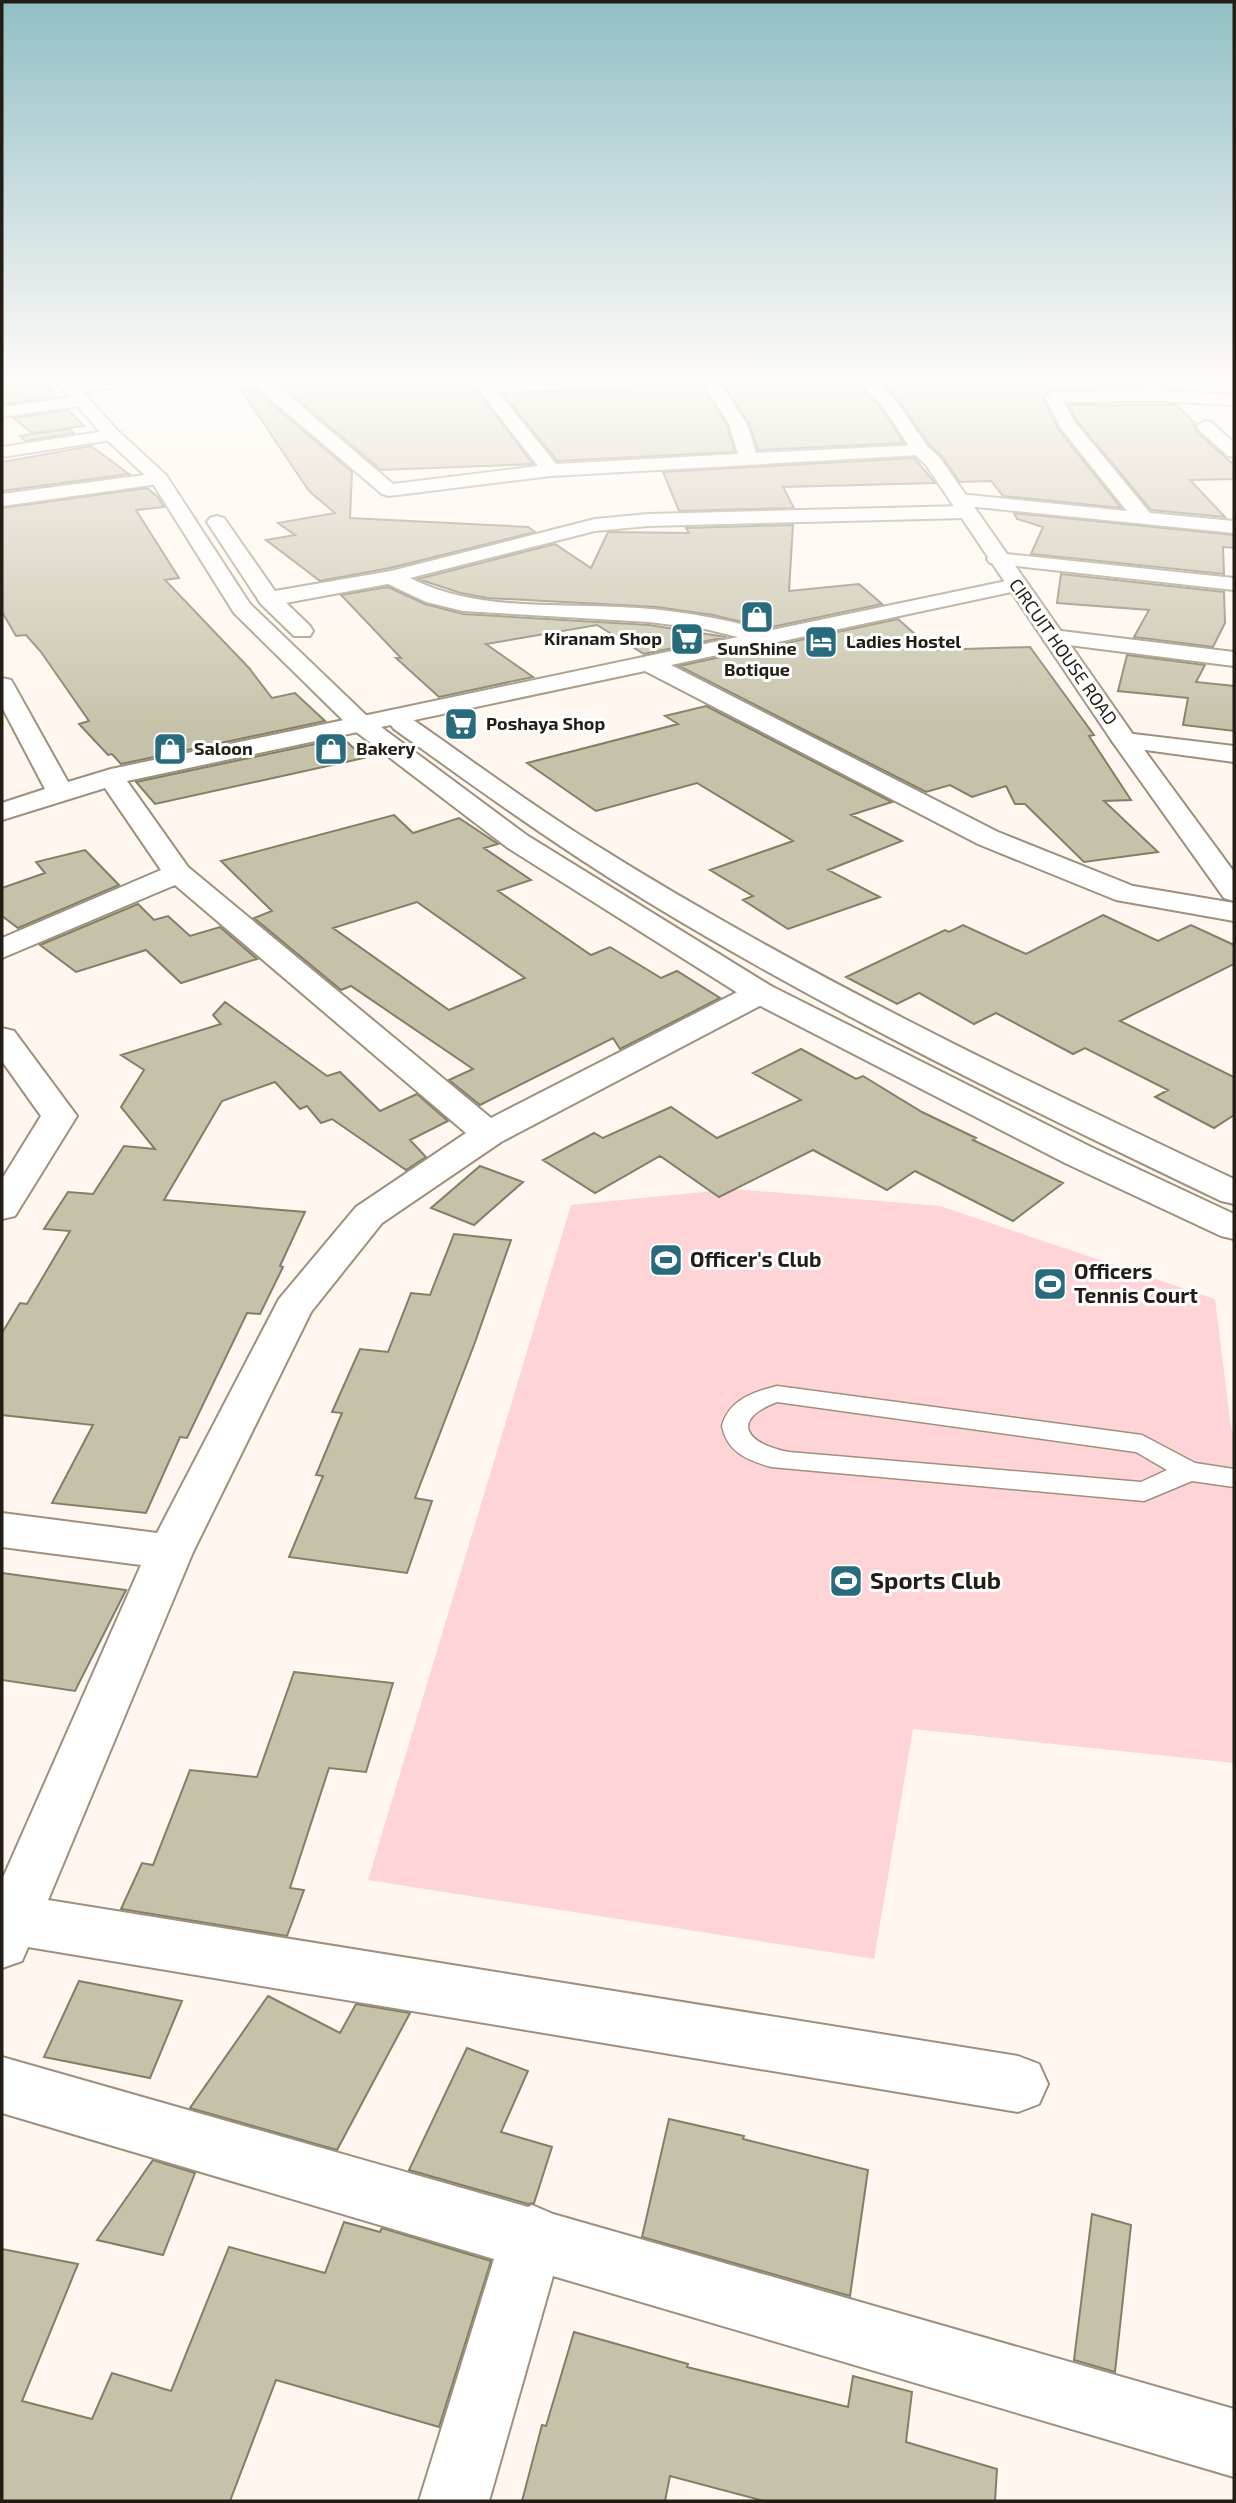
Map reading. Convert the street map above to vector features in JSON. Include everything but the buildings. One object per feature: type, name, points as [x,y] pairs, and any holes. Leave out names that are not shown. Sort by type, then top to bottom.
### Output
[{"type":"street","points":[[2,500],[26,497]]},
{"type":"street","points":[[170,497],[242,608],[375,712],[518,842],[760,993],[1079,1155],[1234,1228]]},
{"type":"street","points":[[200,497],[269,599],[342,669]]},
{"type":"street","points":[[400,497],[410,504]]},
{"type":"street","name":"CIRCUIT HOUSE ROAD","points":[[956,497],[1125,741],[1234,892]]},
{"type":"street","points":[[1126,497],[1143,517]]},
{"type":"street","points":[[269,599],[391,577],[594,525],[648,520],[962,506],[1143,517],[1234,527]]},
{"type":"street","points":[[997,559],[1234,584]]},
{"type":"street","points":[[391,577],[438,599],[458,603],[515,609],[655,615],[726,624],[765,638]]},
{"type":"street","points":[[2,812],[111,777],[375,712],[648,663],[1016,585]]},
{"type":"street","points":[[1053,637],[1234,659]]},
{"type":"street","points":[[648,663],[988,838],[1126,894],[1234,912]]},
{"type":"street","points":[[5,701],[60,792]]},
{"type":"street","points":[[375,712],[580,847],[796,975],[1107,1133],[1234,1192]]},
{"type":"street","points":[[1125,741],[1234,754]]},
{"type":"street","points":[[111,777],[178,873],[488,1134]]},
{"type":"street","points":[[2,949],[178,873]]},
{"type":"street","points":[[760,993],[488,1134],[369,1215],[293,1308],[170,1552],[10,1908],[1018,2084]]},
{"type":"street","points":[[2,1038],[59,1116],[2,1208]]},
{"type":"street","points":[[2,1530],[170,1552]]},
{"type":"street","points":[[2,2085],[1234,2443]]},
{"type":"street","points":[[454,2501],[532,2237]]},
{"type":"lane","points":[[1189,1471],[1144,1492],[789,1461],[753,1452],[740,1442],[735,1429],[738,1415],[747,1404],[760,1397],[777,1394],[1142,1444],[1189,1471],[1234,1478]]},
{"type":"shaded area","name":"Sports Club","points":[[734,1189],[940,1206],[1215,1299],[1231,1428],[1234,1433],[1234,1763],[913,1729],[874,1959],[368,1880],[571,1205]]},
{"type":"place","name":"SunShine Botique","points":[[757,617]]},
{"type":"place","name":"Kiranam Shop","points":[[687,639]]},
{"type":"place","name":"Ladies Hostel","points":[[821,642]]},
{"type":"place","name":"Poshaya Shop","points":[[461,724]]},
{"type":"place","name":"Saloon","points":[[170,749]]},
{"type":"place","name":"Bakery","points":[[331,749]]},
{"type":"place","name":"Officer's Club","points":[[666,1260]]},
{"type":"place","name":"Officers Tennis Court","points":[[1050,1284]]},
{"type":"place","name":"Sports Club","points":[[846,1581]]}]
